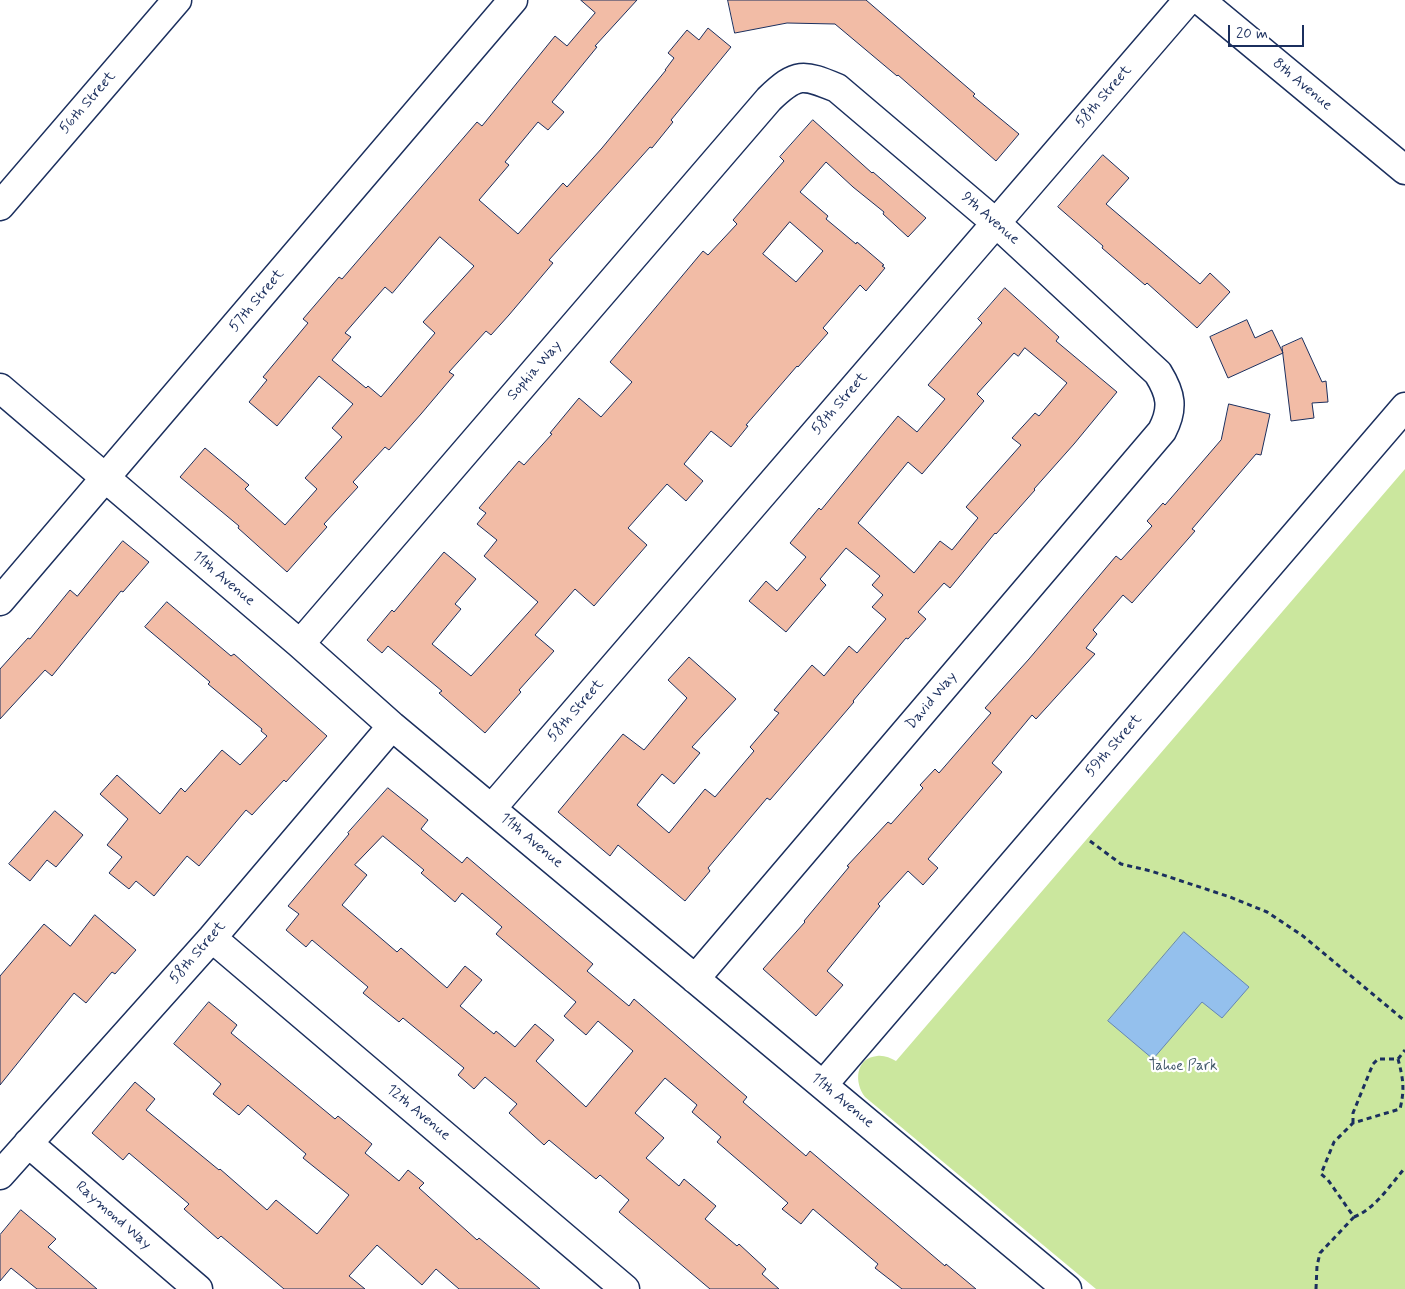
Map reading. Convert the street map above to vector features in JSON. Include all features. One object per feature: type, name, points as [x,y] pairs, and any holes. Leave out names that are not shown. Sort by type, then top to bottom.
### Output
[{"type":"street","name":"56th Street","points":[[0,206],[176,0]]},
{"type":"street","name":"57th Street","points":[[0,600],[513,0]]},
{"type":"street","name":"58th Street","points":[[492,808],[1188,0]]},
{"type":"street","name":"8th Avenue","points":[[1200,0],[1405,170]]},
{"type":"street","name":"9th Avenue","points":[[769,98],[784,84],[798,78],[812,77],[837,88],[996,223],[1158,373],[1167,388],[1170,406],[1167,421]]},
{"type":"street","name":"Sophia Way","points":[[300,644],[769,98]]},
{"type":"street","name":"11th Avenue","points":[[0,388],[300,644],[392,726],[1067,1289]]},
{"type":"street","name":"59th Street","points":[[823,1085],[1405,407]]},
{"type":"street","name":"David Way","points":[[695,979],[1162,431],[1167,421]]},
{"type":"street","name":"58th Street","points":[[0,1176],[212,938],[392,726]]},
{"type":"street","name":"12th Avenue","points":[[212,938],[625,1289]]},
{"type":"street","name":"Raymond Way","points":[[28,1143],[198,1289]]},
{"type":"path","points":[[1090,841],[1121,864],[1151,871],[1230,897],[1267,912],[1304,936],[1405,1020]]},
{"type":"path","points":[[1353,1123],[1353,1113],[1373,1064],[1378,1058],[1398,1058],[1405,1050]]},
{"type":"path","points":[[1398,1058],[1403,1078],[1404,1093],[1400,1109]]},
{"type":"path","points":[[1400,1109],[1405,1113]]},
{"type":"path","points":[[1354,1217],[1328,1180],[1321,1174],[1334,1142],[1353,1123],[1400,1109]]},
{"type":"path","points":[[1316,1289],[1317,1266],[1320,1253],[1354,1217],[1364,1213],[1373,1205],[1405,1168]]},
{"type":"green space","name":"Tahoe Park","points":[[1405,469],[1405,1289],[1096,1289],[865,1097],[861,1091],[858,1078],[861,1066],[864,1061],[877,1056],[885,1056],[896,1061]]},
{"type":"water","points":[[1184,932],[1249,987],[1222,1018],[1202,1002],[1153,1059],[1108,1021]]},
{"type":"building","points":[[581,0],[637,0],[595,46],[597,47],[552,102],[564,112],[548,130],[538,122],[505,162],[509,165],[479,200],[518,234],[563,183],[567,187],[602,148],[666,70],[674,58],[668,53],[687,30],[699,40],[708,28],[731,47],[671,120],[673,122],[652,148],[650,147],[549,260],[553,263],[509,315],[491,335],[486,331],[449,372],[454,375],[421,414],[389,450],[385,447],[353,482],[358,487],[324,524],[327,527],[287,572],[238,528],[239,526],[180,477],[205,448],[249,485],[245,489],[285,525],[317,489],[305,478],[342,437],[332,428],[353,404],[319,376],[277,426],[249,402],[267,380],[263,377],[308,323],[303,319],[339,277],[342,279],[477,122],[482,126],[555,36],[567,46],[595,13]],"holes":[[[440,237],[474,266],[423,322],[435,333],[381,397],[368,386],[366,388],[332,360],[351,337],[345,333],[385,287],[392,293]]]},
{"type":"building","points":[[728,0],[866,0],[975,94],[973,96],[1019,134],[996,161],[898,75],[835,24],[787,23],[735,33]]},
{"type":"building","points":[[813,120],[926,218],[908,237],[883,214],[884,212],[826,162],[800,192],[828,216],[826,219],[856,244],[857,242],[884,265],[882,266],[885,268],[866,291],[860,285],[823,328],[828,333],[746,425],[748,426],[731,447],[711,431],[684,464],[703,481],[686,501],[667,484],[628,528],[647,545],[594,606],[575,589],[535,635],[554,651],[519,690],[521,692],[485,733],[439,693],[442,691],[388,646],[382,653],[367,640],[392,610],[394,612],[444,552],[476,579],[455,604],[461,609],[432,644],[471,676],[538,602],[484,556],[497,540],[477,524],[486,513],[479,508],[519,461],[524,465],[552,434],[550,433],[579,398],[601,417],[632,382],[610,362],[703,251],[708,255],[737,224],[733,220],[784,161],[780,157]],"holes":[[[790,222],[823,251],[796,282],[763,254]]]},
{"type":"building","points":[[1103,155],[1129,178],[1106,204],[1200,284],[1210,273],[1230,292],[1197,328],[1147,283],[1145,285],[1102,248],[1103,246],[1058,207]]},
{"type":"building","points":[[1005,288],[1059,337],[1056,341],[1117,392],[950,588],[944,583],[918,612],[926,619],[908,639],[906,638],[770,800],[767,798],[708,868],[710,871],[685,901],[618,845],[610,856],[558,812],[623,734],[644,750],[687,698],[668,680],[689,657],[736,699],[692,747],[700,753],[674,784],[662,774],[637,805],[669,833],[705,789],[715,797],[754,751],[750,747],[779,713],[774,710],[812,665],[824,676],[849,646],[857,653],[886,619],[872,607],[883,595],[872,585],[880,576],[846,548],[820,579],[826,585],[786,632],[749,601],[766,581],[777,591],[806,557],[790,543],[819,508],[821,510],[898,416],[917,432],[945,399],[928,385],[982,323],[978,319]],"holes":[[[1025,348],[1067,383],[1039,416],[1035,413],[1012,438],[1021,445],[966,507],[978,518],[952,550],[940,541],[914,573],[858,523],[908,462],[922,474],[984,401],[977,394],[1014,353],[1018,356]]]},
{"type":"building","points":[[1247,320],[1255,338],[1272,330],[1283,353],[1228,378],[1210,337]]},
{"type":"building","points":[[1302,338],[1322,382],[1326,381],[1328,402],[1312,403],[1314,418],[1291,421],[1282,347]]},
{"type":"building","points":[[1229,404],[1270,414],[1261,455],[1256,454],[1192,529],[1195,531],[1132,603],[1123,595],[1093,630],[1097,634],[1086,648],[1095,654],[1036,719],[1032,715],[992,763],[1002,772],[928,859],[938,868],[923,885],[908,871],[878,904],[880,906],[827,971],[843,985],[816,1016],[763,969],[805,922],[849,867],[847,866],[888,822],[891,824],[923,788],[920,785],[935,769],[939,773],[991,713],[985,708],[1116,556],[1121,560],[1152,526],[1147,521],[1163,503],[1165,505],[1221,440]]},
{"type":"building","points":[[123,541],[149,562],[123,592],[121,591],[52,676],[45,670],[0,719],[0,669],[28,638],[30,639],[70,590],[77,596]]},
{"type":"building","points":[[167,602],[231,656],[234,654],[327,736],[286,782],[284,780],[252,815],[246,810],[199,866],[187,856],[154,896],[136,881],[129,889],[109,873],[122,857],[107,845],[128,819],[100,794],[117,775],[160,814],[181,788],[185,792],[222,750],[240,765],[267,736],[261,731],[262,729],[208,684],[210,682],[145,627]]},
{"type":"building","points":[[388,788],[428,820],[421,829],[462,863],[467,857],[593,964],[587,971],[629,1006],[634,999],[747,1097],[743,1102],[806,1156],[810,1151],[945,1266],[946,1264],[976,1289],[902,1289],[875,1268],[878,1264],[813,1209],[801,1224],[782,1209],[788,1203],[717,1142],[721,1137],[692,1112],[697,1105],[665,1078],[635,1113],[664,1138],[646,1158],[679,1186],[684,1179],[716,1206],[705,1219],[737,1246],[739,1244],[766,1269],[762,1274],[779,1289],[710,1289],[619,1212],[629,1200],[600,1175],[596,1179],[549,1140],[544,1145],[509,1113],[517,1104],[485,1077],[474,1089],[458,1075],[464,1068],[403,1018],[399,1022],[363,993],[368,987],[312,940],[306,947],[286,930],[299,914],[288,906]],"holes":[[[383,836],[424,870],[421,873],[455,902],[462,893],[502,927],[496,934],[576,1002],[564,1016],[586,1035],[598,1021],[633,1051],[586,1107],[536,1061],[554,1040],[535,1024],[515,1047],[496,1031],[494,1034],[460,1006],[482,980],[465,966],[447,988],[401,948],[397,952],[342,905],[367,875],[355,865]]]},
{"type":"building","points":[[55,811],[83,835],[56,867],[47,860],[30,881],[9,864]]},
{"type":"building","points":[[95,915],[136,950],[115,974],[112,972],[86,1003],[74,993],[0,1085],[0,976],[44,924],[70,946]]},
{"type":"building","points":[[209,1002],[237,1025],[231,1033],[335,1119],[338,1116],[372,1144],[365,1153],[399,1181],[408,1170],[424,1183],[419,1188],[477,1240],[479,1238],[540,1289],[459,1289],[436,1269],[422,1285],[377,1245],[349,1276],[365,1289],[284,1289],[221,1236],[218,1239],[184,1209],[189,1204],[129,1153],[123,1160],[92,1133],[135,1082],[155,1099],[146,1110],[220,1169],[267,1210],[276,1200],[317,1234],[349,1195],[303,1158],[306,1154],[248,1105],[239,1115],[213,1094],[221,1084],[174,1044]]},
{"type":"building","points":[[21,1210],[56,1239],[48,1247],[97,1289],[37,1289],[11,1268],[0,1281],[0,1235]]}]
